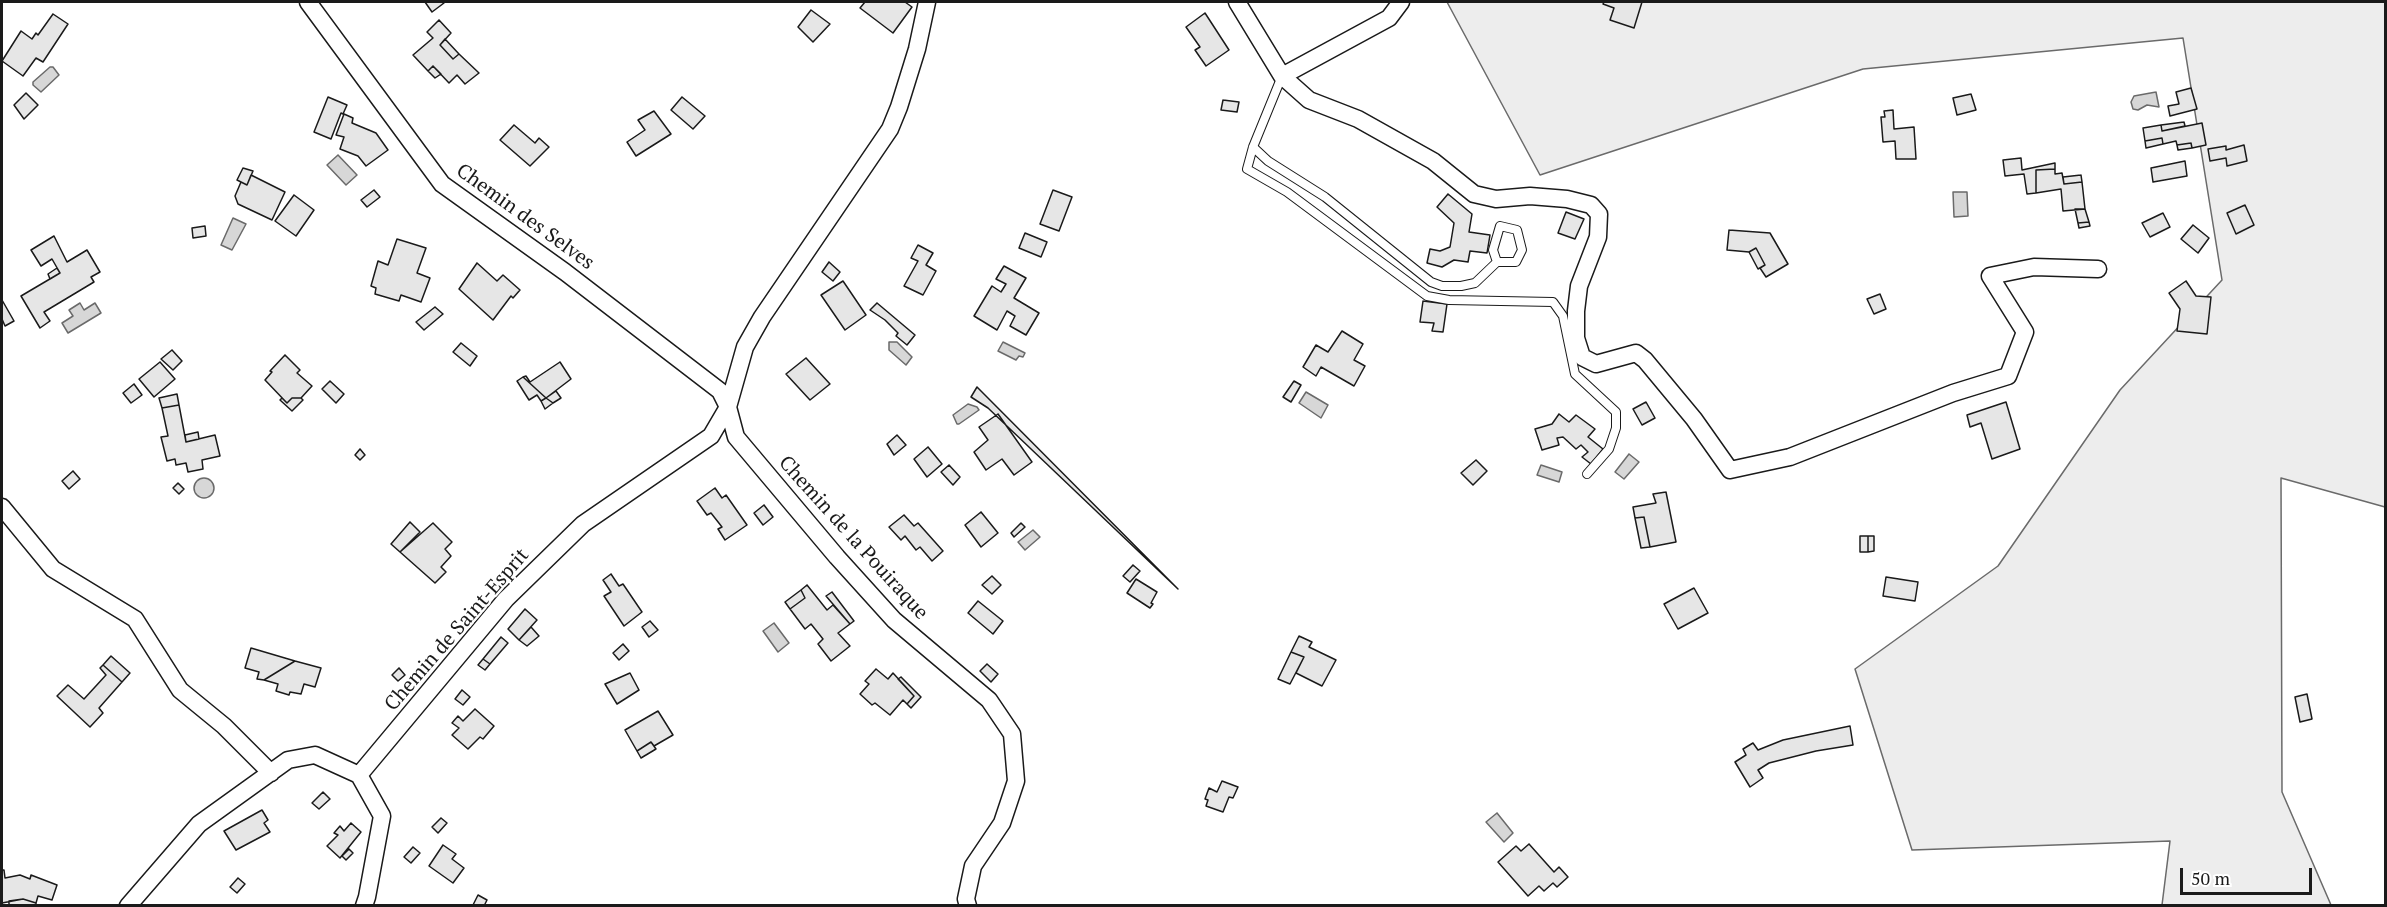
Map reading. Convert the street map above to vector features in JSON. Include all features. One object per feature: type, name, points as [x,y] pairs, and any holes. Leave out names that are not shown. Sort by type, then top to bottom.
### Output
[{"type":"street","name":"Chemin des Selves","points":[[308,2],[442,184],[695,369],[720,391],[728,407]]},
{"type":"street","name":"Chemin de Saint-Esprit","points":[[359,775],[506,599],[582,524],[711,436],[728,407],[745,347],[762,317],[890,129],[917,49],[927,2]]},
{"type":"street","points":[[1237,2],[1282,76],[1309,100],[1358,119],[1433,161],[1474,195],[1497,199],[1530,196],[1591,205],[1599,214],[1598,237],[1579,286],[1576,338],[1582,357],[1596,364],[1636,353],[1645,360],[1694,419],[1730,470],[1790,457],[1953,393],[2008,376],[2025,332],[1990,276],[2034,267],[2098,269]]},
{"type":"street","points":[[1282,76],[1389,18],[1401,2]]},
{"type":"street","name":"Chemin de la Pouiraque","points":[[728,407],[736,437],[837,557],[894,620],[989,700],[1012,734],[1016,781],[1002,823],[974,866],[966,899],[968,906]]},
{"type":"street","points":[[2,507],[53,569],[135,619],[180,690],[224,726],[271,773]]},
{"type":"street","points":[[128,906],[200,824],[288,760],[315,755],[359,775],[382,816],[367,897],[363,906]]},
{"type":"lane","points":[[1282,76],[1253,147],[1247,169],[1287,192],[1426,296],[1449,300],[1553,302],[1563,316],[1575,374],[1616,412],[1616,428],[1609,449],[1587,474]]},
{"type":"lane","points":[[1253,147],[1268,161],[1324,197],[1431,282],[1442,286],[1475,283],[1497,262],[1516,262],[1522,250],[1517,230],[1500,226],[1493,250],[1497,262]]},
{"type":"shaded area","points":[[1447,2],[2385,2],[2385,507],[2281,478],[2282,792],[2331,905],[2162,905],[2170,841],[1912,850],[1855,669],[1998,566],[2120,390],[2222,280],[2183,38],[1863,69],[1540,175]]},
{"type":"shaded area","points":[[53,67],[59,75],[41,92],[33,85],[33,82]]},
{"type":"shaded area","points":[[2156,92],[2159,107],[2147,105],[2138,110],[2133,109],[2131,102],[2134,96]]},
{"type":"shaded area","points":[[338,155],[357,175],[346,185],[327,165]]},
{"type":"shaded area","points":[[1953,192],[1967,192],[1968,216],[1954,217]]},
{"type":"shaded area","points":[[233,218],[246,224],[232,250],[221,245]]},
{"type":"shaded area","points":[[80,303],[84,310],[95,303],[101,313],[68,333],[62,323],[73,316],[69,310]]},
{"type":"shaded area","points":[[889,342],[897,342],[912,357],[906,365],[889,350]]},
{"type":"shaded area","points":[[1003,342],[1025,353],[1023,357],[1019,356],[1016,360],[998,351]]},
{"type":"shaded area","points":[[1306,392],[1328,405],[1321,418],[1299,403]]},
{"type":"shaded area","points":[[968,404],[979,410],[957,424],[953,415]]},
{"type":"shaded area","points":[[1629,454],[1639,462],[1624,479],[1615,472]]},
{"type":"shaded area","points":[[1541,465],[1562,472],[1559,482],[1537,475]]},
{"type":"shaded area","points":[[204,478],[211,481],[214,488],[211,495],[204,498],[197,495],[194,488],[197,481]]},
{"type":"shaded area","points":[[1033,530],[1040,537],[1025,550],[1018,542]]},
{"type":"shaded area","points":[[774,623],[789,643],[778,652],[763,631]]},
{"type":"shaded area","points":[[1497,813],[1513,833],[1504,842],[1486,822]]},
{"type":"building","points":[[425,2],[442,2],[444,3],[432,12]]},
{"type":"building","points":[[865,2],[905,2],[912,7],[893,33],[860,8]]},
{"type":"building","points":[[1604,2],[1642,2],[1634,28],[1610,20],[1614,8],[1603,4]]},
{"type":"building","points":[[811,10],[830,24],[813,42],[798,27]]},
{"type":"building","points":[[1205,13],[1229,50],[1206,66],[1195,50],[1200,47],[1186,27]]},
{"type":"building","points":[[53,14],[68,24],[43,62],[36,58],[23,76],[2,61],[21,31],[32,39],[36,33],[38,35]]},
{"type":"building","points":[[439,20],[451,33],[440,45],[453,59],[459,54],[479,73],[465,84],[457,75],[449,83],[433,66],[428,71],[413,55],[433,38],[427,32]]},
{"type":"building","points":[[445,39],[459,54],[453,59],[440,45]]},
{"type":"building","points":[[433,66],[441,74],[435,78],[428,71]]},
{"type":"building","points":[[2191,88],[2197,109],[2170,116],[2168,106],[2179,104],[2176,92]]},
{"type":"building","points":[[26,93],[38,105],[24,119],[14,105]]},
{"type":"building","points":[[1971,94],[1976,110],[1957,115],[1953,98]]},
{"type":"building","points":[[328,97],[347,105],[343,114],[341,113],[331,139],[314,132]]},
{"type":"building","points":[[682,97],[705,116],[693,129],[671,110]]},
{"type":"building","points":[[1223,100],[1239,102],[1237,112],[1221,110]]},
{"type":"building","points":[[1893,110],[1894,129],[1914,127],[1916,159],[1896,159],[1895,141],[1883,142],[1881,117],[1885,117],[1884,111]]},
{"type":"building","points":[[654,111],[671,134],[636,156],[627,142],[645,130],[638,120]]},
{"type":"building","points":[[344,114],[353,118],[352,123],[376,133],[388,150],[366,166],[358,156],[340,149],[344,137],[336,135]]},
{"type":"building","points":[[2184,122],[2185,126],[2162,131],[2161,125]]},
{"type":"building","points":[[2202,123],[2206,145],[2192,148],[2191,143],[2177,145],[2176,141],[2163,144],[2162,138],[2145,141],[2143,128],[2161,125],[2162,131]]},
{"type":"building","points":[[514,125],[535,143],[539,138],[549,147],[530,166],[500,140]]},
{"type":"building","points":[[2162,138],[2163,144],[2146,148],[2145,141]]},
{"type":"building","points":[[2191,143],[2192,148],[2178,150],[2177,145]]},
{"type":"building","points":[[2244,145],[2247,161],[2227,166],[2226,158],[2210,161],[2208,149],[2226,146],[2226,150]]},
{"type":"building","points":[[2021,158],[2022,170],[2055,163],[2055,169],[2036,170],[2036,193],[2027,194],[2024,174],[2005,176],[2003,160]]},
{"type":"building","points":[[2185,161],[2187,176],[2153,182],[2151,168]]},
{"type":"building","points":[[243,168],[253,171],[247,185],[237,180]]},
{"type":"building","points":[[2055,169],[2055,174],[2062,173],[2064,184],[2082,182],[2085,209],[2063,211],[2061,189],[2036,193],[2036,170]]},
{"type":"building","points":[[251,175],[285,192],[272,220],[238,204],[235,196],[241,182],[247,185]]},
{"type":"building","points":[[2081,175],[2082,182],[2064,184],[2063,177]]},
{"type":"building","points":[[374,190],[380,197],[367,207],[361,200]]},
{"type":"building","points":[[1053,190],[1072,197],[1059,231],[1040,224]]},
{"type":"building","points":[[1448,194],[1472,214],[1469,232],[1490,235],[1487,253],[1470,251],[1468,262],[1454,260],[1442,267],[1427,263],[1430,249],[1440,251],[1450,247],[1454,223],[1437,207]]},
{"type":"building","points":[[294,195],[314,210],[296,236],[275,221]]},
{"type":"building","points":[[2245,205],[2254,225],[2236,234],[2227,213]]},
{"type":"building","points":[[2075,209],[2085,209],[2089,222],[2078,223]]},
{"type":"building","points":[[1566,212],[1584,219],[1575,239],[1558,233]]},
{"type":"building","points":[[2163,213],[2170,227],[2150,237],[2142,223]]},
{"type":"building","points":[[2089,222],[2090,226],[2079,228],[2078,223]]},
{"type":"building","points":[[2193,225],[2209,238],[2198,253],[2181,239]]},
{"type":"building","points":[[205,226],[206,236],[193,238],[192,228]]},
{"type":"building","points":[[1729,230],[1770,233],[1788,264],[1766,277],[1760,268],[1765,265],[1756,248],[1749,252],[1727,250]]},
{"type":"building","points":[[1025,233],[1047,242],[1041,257],[1019,248]]},
{"type":"building","points":[[54,236],[67,262],[87,250],[100,272],[91,277],[94,282],[44,312],[50,321],[40,328],[21,296],[60,273],[52,259],[41,266],[31,250]]},
{"type":"building","points":[[397,239],[426,248],[417,273],[430,278],[421,302],[401,295],[399,301],[375,294],[376,288],[371,286],[378,261],[388,265]]},
{"type":"building","points":[[918,245],[933,253],[926,265],[936,271],[923,295],[904,286],[918,261],[911,258]]},
{"type":"building","points":[[1756,248],[1765,265],[1758,269],[1749,252]]},
{"type":"building","points":[[829,262],[840,272],[833,281],[822,272]]},
{"type":"building","points":[[477,263],[497,281],[503,275],[520,290],[513,298],[511,296],[493,320],[459,289]]},
{"type":"building","points":[[1004,266],[1026,278],[1014,298],[1039,313],[1026,335],[1010,326],[1015,316],[1007,311],[997,330],[974,316],[992,286],[1001,292],[1006,284],[996,279]]},
{"type":"building","points":[[57,268],[60,273],[50,279],[48,274]]},
{"type":"building","points":[[843,281],[866,315],[845,330],[821,295]]},
{"type":"building","points":[[2186,281],[2196,296],[2211,297],[2207,334],[2177,331],[2180,309],[2169,293]]},
{"type":"building","points":[[1880,294],[1886,309],[1874,314],[1867,299]]},
{"type":"building","points":[[2,300],[14,321],[5,326],[2,319]]},
{"type":"building","points":[[1423,301],[1447,304],[1443,332],[1432,331],[1434,323],[1420,322]]},
{"type":"building","points":[[877,303],[915,335],[907,345],[896,336],[898,333],[885,320],[870,310]]},
{"type":"building","points":[[435,307],[443,314],[424,330],[416,322]]},
{"type":"building","points":[[1342,331],[1363,344],[1354,360],[1365,366],[1354,386],[1321,367],[1316,376],[1303,367],[1316,345],[1328,352]]},
{"type":"building","points":[[461,343],[477,356],[470,366],[453,352]]},
{"type":"building","points":[[172,350],[182,361],[173,370],[161,359]]},
{"type":"building","points":[[285,355],[300,370],[297,373],[312,386],[301,398],[292,398],[287,403],[265,380]]},
{"type":"building","points":[[806,358],[830,384],[810,400],[786,374]]},
{"type":"building","points":[[160,362],[175,379],[154,397],[139,379]]},
{"type":"building","points":[[560,362],[571,379],[546,398],[523,377],[526,376],[530,382]]},
{"type":"building","points":[[523,377],[546,398],[541,401],[537,395],[529,400],[517,381]]},
{"type":"building","points":[[330,381],[344,394],[336,403],[322,389]]},
{"type":"building","points":[[1294,381],[1301,385],[1291,402],[1283,397]]},
{"type":"building","points":[[134,384],[142,395],[131,403],[123,393]]},
{"type":"building","points":[[977,387],[1178,589],[988,408],[971,397]]},
{"type":"building","points":[[556,391],[561,398],[553,403],[546,398]]},
{"type":"building","points":[[177,394],[179,405],[162,408],[159,398]]},
{"type":"building","points":[[282,398],[287,403],[292,398],[303,400],[292,411],[280,400]]},
{"type":"building","points":[[546,398],[553,403],[545,409],[541,401]]},
{"type":"building","points":[[1646,402],[1655,418],[1642,425],[1633,409]]},
{"type":"building","points":[[2006,402],[2020,449],[1992,459],[1981,423],[1970,427],[1967,415]]},
{"type":"building","points":[[179,405],[186,442],[215,435],[220,456],[202,460],[203,469],[188,472],[186,463],[176,465],[175,459],[167,461],[161,437],[168,436],[162,408]]},
{"type":"building","points":[[998,414],[1032,462],[1014,475],[1002,459],[986,470],[974,452],[988,440],[979,427]]},
{"type":"building","points":[[1559,414],[1569,422],[1576,415],[1595,429],[1588,437],[1603,449],[1591,464],[1582,457],[1588,452],[1581,445],[1576,449],[1563,437],[1557,438],[1559,445],[1542,450],[1535,429],[1552,424]]},
{"type":"building","points":[[198,432],[199,439],[186,442],[185,435]]},
{"type":"building","points":[[897,435],[906,445],[894,455],[887,444]]},
{"type":"building","points":[[928,447],[942,464],[927,477],[914,459]]},
{"type":"building","points":[[360,449],[365,455],[360,460],[355,455]]},
{"type":"building","points":[[1476,460],[1487,471],[1473,485],[1461,473]]},
{"type":"building","points":[[949,465],[960,477],[953,485],[941,472]]},
{"type":"building","points":[[73,471],[80,479],[69,489],[62,481]]},
{"type":"building","points":[[178,483],[184,489],[179,494],[173,488]]},
{"type":"building","points":[[715,488],[722,498],[726,495],[747,525],[725,540],[718,529],[722,527],[711,513],[707,515],[697,501]]},
{"type":"building","points":[[1666,492],[1676,542],[1650,547],[1644,517],[1635,518],[1633,507],[1656,503],[1653,494]]},
{"type":"building","points":[[764,505],[773,517],[763,525],[754,513]]},
{"type":"building","points":[[981,512],[998,533],[981,547],[965,525]]},
{"type":"building","points":[[904,515],[914,526],[918,523],[943,551],[932,561],[920,547],[916,550],[905,536],[901,540],[889,527]]},
{"type":"building","points":[[1644,517],[1650,547],[1641,548],[1635,518]]},
{"type":"building","points":[[410,522],[420,532],[400,552],[391,544]]},
{"type":"building","points":[[433,523],[452,542],[445,549],[451,556],[441,567],[446,572],[435,583],[400,552]]},
{"type":"building","points":[[1021,523],[1025,527],[1014,537],[1011,533]]},
{"type":"building","points":[[1860,536],[1868,536],[1868,552],[1860,552]]},
{"type":"building","points":[[1868,536],[1874,536],[1874,551],[1868,552]]},
{"type":"building","points":[[1133,565],[1140,571],[1130,582],[1123,576]]},
{"type":"building","points":[[611,574],[619,586],[623,584],[642,612],[624,626],[604,596],[611,592],[603,580]]},
{"type":"building","points":[[992,576],[1001,585],[992,594],[982,585]]},
{"type":"building","points":[[1886,577],[1918,582],[1915,601],[1883,596]]},
{"type":"building","points":[[1136,579],[1157,592],[1150,608],[1127,593]]},
{"type":"building","points":[[807,585],[827,610],[833,605],[850,624],[838,633],[850,646],[831,661],[818,644],[823,639],[811,624],[805,629],[790,609],[805,598],[801,590]]},
{"type":"building","points":[[1694,588],[1708,613],[1678,629],[1664,604]]},
{"type":"building","points":[[801,590],[805,598],[790,609],[785,602]]},
{"type":"building","points":[[832,592],[854,621],[850,624],[826,596]]},
{"type":"building","points":[[978,601],[1003,621],[993,634],[968,613]]},
{"type":"building","points":[[525,609],[537,620],[519,640],[508,629]]},
{"type":"building","points":[[650,621],[658,630],[649,637],[642,627]]},
{"type":"building","points":[[531,627],[539,636],[527,646],[519,640]]},
{"type":"building","points":[[1299,636],[1312,642],[1309,647],[1336,660],[1322,686],[1296,673],[1304,657],[1291,652]]},
{"type":"building","points":[[501,637],[508,643],[490,664],[483,659]]},
{"type":"building","points":[[623,644],[629,651],[619,660],[613,653]]},
{"type":"building","points":[[251,648],[295,661],[264,680],[257,679],[259,672],[245,668]]},
{"type":"building","points":[[1291,652],[1304,657],[1290,684],[1278,679]]},
{"type":"building","points":[[111,656],[130,673],[122,682],[103,665]]},
{"type":"building","points":[[483,659],[490,664],[485,670],[478,665]]},
{"type":"building","points":[[295,661],[321,668],[315,687],[304,684],[301,694],[290,692],[289,695],[276,691],[278,684],[264,680]]},
{"type":"building","points":[[987,664],[998,674],[991,682],[980,671]]},
{"type":"building","points":[[103,665],[122,682],[99,708],[103,713],[90,727],[57,696],[68,685],[84,699],[106,675],[100,668]]},
{"type":"building","points":[[399,668],[405,675],[398,681],[392,675]]},
{"type":"building","points":[[876,669],[888,679],[893,673],[914,696],[907,704],[903,700],[890,715],[875,703],[872,705],[860,694],[869,684],[865,681]]},
{"type":"building","points":[[630,673],[639,690],[617,704],[605,684]]},
{"type":"building","points":[[901,677],[921,697],[911,708],[907,704],[914,696],[898,679]]},
{"type":"building","points":[[462,690],[470,697],[463,705],[455,699]]},
{"type":"building","points":[[2307,694],[2312,719],[2300,722],[2295,697]]},
{"type":"building","points":[[475,709],[494,726],[483,739],[480,737],[468,749],[452,735],[459,728],[452,723],[458,716],[463,721]]},
{"type":"building","points":[[658,711],[673,735],[654,746],[651,742],[637,751],[625,730]]},
{"type":"building","points":[[1850,726],[1853,745],[1816,751],[1769,763],[1758,770],[1763,778],[1750,787],[1735,762],[1746,755],[1743,749],[1753,743],[1758,750],[1783,740]]},
{"type":"building","points":[[651,742],[656,749],[641,758],[637,751]]},
{"type":"building","points":[[1222,781],[1238,787],[1233,798],[1229,797],[1223,812],[1206,806],[1208,800],[1205,799],[1209,788],[1217,792]]},
{"type":"building","points":[[323,792],[330,799],[319,809],[312,803]]},
{"type":"building","points":[[262,810],[268,820],[264,823],[270,832],[236,850],[224,831]]},
{"type":"building","points":[[441,818],[447,823],[438,833],[432,827]]},
{"type":"building","points":[[351,823],[361,832],[340,858],[327,846],[338,835],[334,833],[340,826],[344,831]]},
{"type":"building","points":[[1529,844],[1554,872],[1559,867],[1568,877],[1557,887],[1553,883],[1544,891],[1539,886],[1528,896],[1498,862],[1516,846],[1521,851]]},
{"type":"building","points":[[443,845],[456,854],[452,859],[464,868],[453,883],[429,866]]},
{"type":"building","points":[[413,847],[420,853],[411,863],[404,857]]},
{"type":"building","points":[[349,849],[353,853],[346,860],[342,856]]},
{"type":"building","points":[[2,870],[4,870],[5,878],[20,875],[30,879],[31,875],[57,885],[52,900],[38,896],[36,903],[23,899],[2,903]]},
{"type":"building","points":[[238,878],[245,884],[237,893],[230,887]]},
{"type":"building","points":[[478,895],[487,900],[484,906],[473,905]]},
{"type":"building","points":[[23,899],[36,903],[36,906],[9,906],[9,901]]}]
